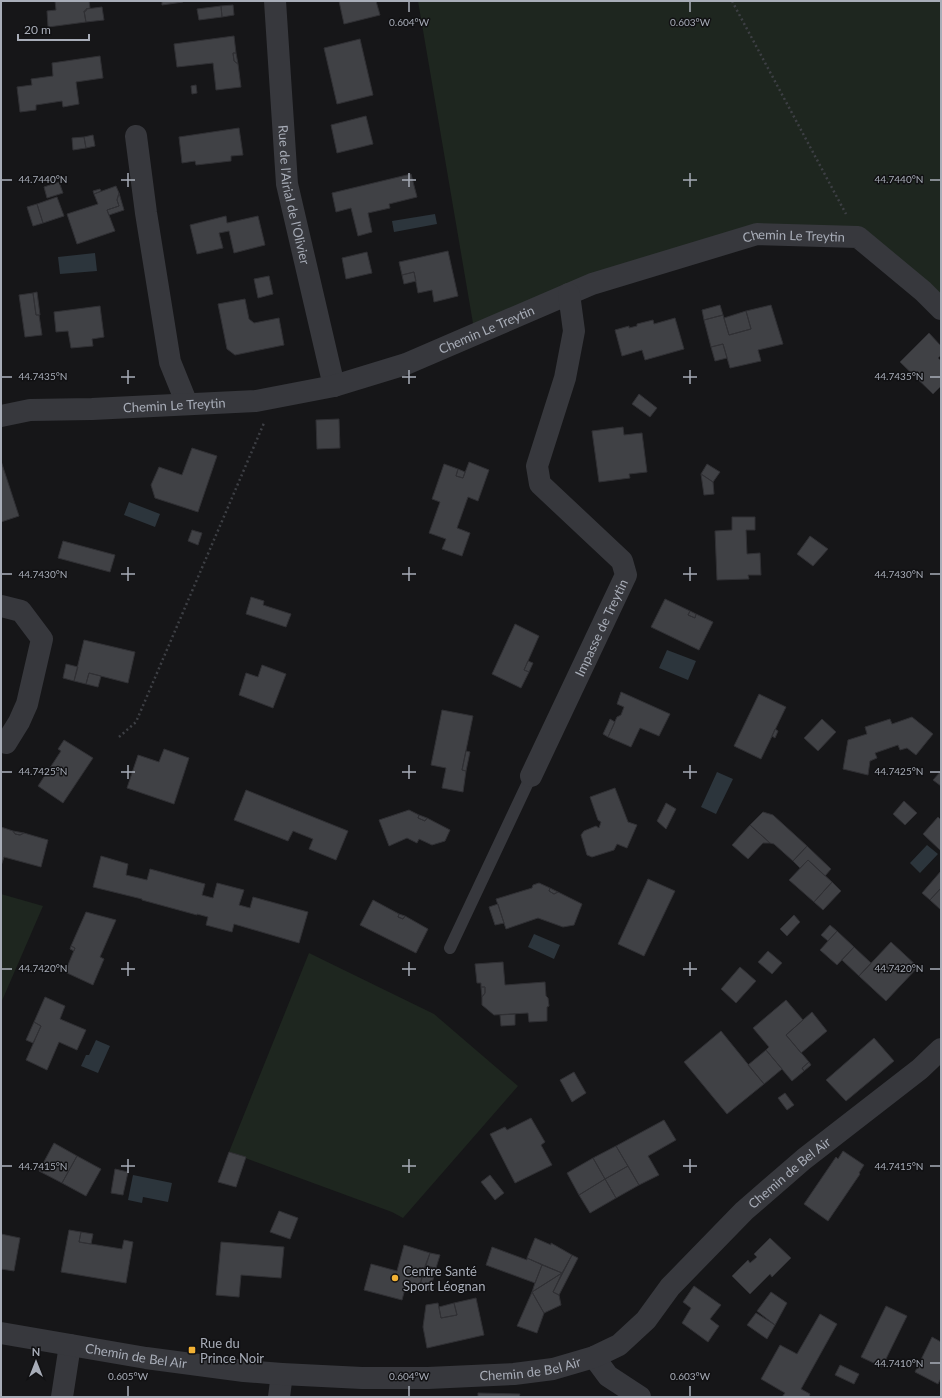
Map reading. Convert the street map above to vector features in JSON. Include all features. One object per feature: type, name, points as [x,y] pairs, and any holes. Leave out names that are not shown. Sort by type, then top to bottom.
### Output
[{"type":"street","name":"Rue de l'Airial de l'Olivier","points":[[275,1],[287,184],[334,386]]},
{"type":"street","points":[[136,136],[146,213],[170,362],[187,404]]},
{"type":"street","name":"Chemin Le Treytin","points":[[1,416],[30,410],[256,401],[334,386],[406,364],[592,284],[757,234],[858,237],[923,291],[941,309]]},
{"type":"street","name":"Impasse de Treytin","points":[[531,776],[626,575],[622,561],[540,484],[537,466],[565,378],[574,331],[569,294]]},
{"type":"street","points":[[1,606],[21,611],[42,639],[27,704],[19,722],[6,743]]},
{"type":"street","name":"Chemin de Bel Air","points":[[1,1333],[146,1358],[244,1371],[362,1378],[428,1378],[514,1374],[553,1369],[594,1357],[619,1345],[646,1320],[670,1287],[744,1211],[804,1159],[920,1070],[941,1049]]},
{"type":"street","points":[[62,1397],[70,1345]]},
{"type":"street","points":[[594,1357],[608,1376],[639,1397]]},
{"type":"street","points":[[279,1397],[282,1374]]},
{"type":"lane","points":[[450,948],[531,776]]},
{"type":"path","points":[[732,1],[858,237]]},
{"type":"path","points":[[119,737],[136,722],[267,416],[256,401]]},
{"type":"shaded area","points":[[418,1],[941,1],[941,309],[858,237],[757,234],[475,335]]},
{"type":"shaded area","points":[[435,214],[437,224],[394,232],[392,221]]},
{"type":"shaded area","points":[[95,253],[97,271],[60,274],[58,257]]},
{"type":"shaded area","points":[[129,502],[160,514],[155,527],[124,515]]},
{"type":"shaded area","points":[[667,650],[696,661],[688,680],[659,668]]},
{"type":"shaded area","points":[[717,772],[733,779],[716,814],[701,807]]},
{"type":"shaded area","points":[[927,845],[938,854],[920,873],[910,863]]},
{"type":"shaded area","points":[[1,894],[43,906],[1,1003]]},
{"type":"shaded area","points":[[534,934],[560,945],[554,959],[528,947]]},
{"type":"shaded area","points":[[309,953],[434,1014],[518,1086],[403,1218],[392,1212],[229,1152]]},
{"type":"shaded area","points":[[96,1040],[110,1046],[98,1073],[81,1066],[86,1055],[89,1055]]},
{"type":"shaded area","points":[[133,1175],[172,1183],[168,1202],[143,1197],[142,1203],[128,1200]]},
{"type":"building","points":[[55,1],[89,1],[90,8],[84,11],[86,22],[48,27],[47,11],[56,10]]},
{"type":"building","points":[[162,1],[182,1],[183,2],[162,5]]},
{"type":"building","points":[[339,1],[376,1],[380,15],[344,24]]},
{"type":"building","points":[[233,5],[234,15],[222,17],[221,6]]},
{"type":"building","points":[[221,6],[222,17],[199,20],[197,9]]},
{"type":"building","points":[[102,7],[104,20],[86,22],[84,11],[86,11],[86,9]]},
{"type":"building","points":[[234,36],[236,53],[233,53],[234,61],[238,64],[241,87],[216,90],[213,63],[177,67],[174,44]]},
{"type":"building","points":[[360,39],[373,95],[337,104],[324,48]]},
{"type":"building","points":[[233,53],[236,53],[238,64],[234,61]]},
{"type":"building","points":[[100,56],[103,78],[76,82],[79,104],[63,107],[62,101],[36,105],[36,110],[20,112],[17,87],[32,85],[31,79],[53,76],[52,63]]},
{"type":"building","points":[[196,85],[197,93],[192,94],[191,86]]},
{"type":"building","points":[[366,116],[373,144],[337,153],[331,125]]},
{"type":"building","points":[[239,128],[243,155],[231,156],[231,161],[196,165],[195,161],[182,163],[179,137]]},
{"type":"building","points":[[93,135],[95,146],[86,148],[84,137]]},
{"type":"building","points":[[84,137],[86,148],[73,150],[72,138]]},
{"type":"building","points":[[411,174],[417,197],[389,204],[390,208],[368,213],[372,232],[358,236],[351,208],[336,212],[332,193]]},
{"type":"building","points":[[59,182],[63,193],[47,198],[44,187]]},
{"type":"building","points":[[116,186],[119,193],[117,200],[119,206],[107,210],[115,231],[77,244],[67,214],[98,204],[94,194]]},
{"type":"building","points":[[100,189],[101,191],[94,194],[93,191]]},
{"type":"building","points":[[119,193],[124,210],[109,215],[107,210],[119,206],[117,200]]},
{"type":"building","points":[[57,197],[64,216],[43,223],[37,204]]},
{"type":"building","points":[[37,204],[43,223],[33,226],[27,207]]},
{"type":"building","points":[[226,216],[227,223],[258,216],[265,245],[234,253],[229,231],[219,233],[223,248],[197,254],[190,225]]},
{"type":"building","points":[[448,251],[458,296],[434,302],[432,290],[418,293],[414,272],[402,275],[399,262]]},
{"type":"building","points":[[367,252],[372,273],[346,279],[342,258]]},
{"type":"building","points":[[414,272],[416,281],[404,284],[402,275]]},
{"type":"building","points":[[269,276],[273,294],[258,298],[254,279]]},
{"type":"building","points":[[37,292],[40,315],[36,315],[33,293]]},
{"type":"building","points":[[33,293],[36,315],[39,315],[42,335],[25,337],[19,295]]},
{"type":"building","points":[[245,299],[249,319],[254,323],[279,318],[284,345],[235,355],[227,349],[218,304]]},
{"type":"building","points":[[720,305],[723,315],[704,320],[702,310]]},
{"type":"building","points":[[771,305],[783,344],[758,350],[761,361],[730,368],[723,344],[711,347],[704,320],[723,315],[729,335],[751,329],[746,311]]},
{"type":"building","points":[[100,306],[104,337],[92,339],[93,346],[71,348],[68,331],[56,332],[54,312]]},
{"type":"building","points":[[746,311],[751,329],[729,335],[724,318]]},
{"type":"building","points":[[675,318],[684,349],[645,360],[642,350],[622,356],[615,330],[629,326],[629,328],[637,326],[637,324],[653,320],[654,324]]},
{"type":"building","points":[[929,333],[941,346],[941,355],[938,358],[941,361],[941,386],[933,394],[900,362]]},
{"type":"building","points":[[723,344],[727,358],[715,361],[711,347]]},
{"type":"building","points":[[639,394],[657,408],[650,417],[632,404]]},
{"type":"building","points":[[339,419],[340,448],[317,449],[316,420]]},
{"type":"building","points":[[623,427],[624,435],[642,433],[647,472],[629,474],[630,478],[599,482],[592,431]]},
{"type":"building","points":[[192,448],[217,456],[198,512],[155,498],[151,485],[159,467],[182,475]]},
{"type":"building","points":[[1,461],[19,516],[1,522]]},
{"type":"building","points":[[469,462],[489,470],[478,501],[468,497],[457,528],[470,533],[462,556],[442,549],[446,539],[429,533],[440,502],[432,499],[444,464],[458,469],[456,476],[463,478]]},
{"type":"building","points":[[707,464],[720,472],[713,482],[701,474]]},
{"type":"building","points":[[458,469],[465,472],[463,478],[456,476]]},
{"type":"building","points":[[701,474],[713,482],[714,494],[704,495]]},
{"type":"building","points":[[732,517],[755,517],[755,530],[746,530],[747,554],[760,553],[761,575],[748,575],[749,579],[717,580],[715,531],[732,530]]},
{"type":"building","points":[[192,530],[202,533],[198,545],[188,541]]},
{"type":"building","points":[[810,536],[828,549],[813,566],[797,554]]},
{"type":"building","points":[[63,541],[115,555],[110,572],[58,558]]},
{"type":"building","points":[[251,597],[264,601],[263,605],[291,614],[286,627],[246,614]]},
{"type":"building","points":[[665,599],[690,611],[688,615],[695,618],[696,614],[713,622],[699,650],[651,627]]},
{"type":"building","points":[[690,611],[696,614],[695,618],[688,615]]},
{"type":"building","points":[[515,624],[539,636],[524,670],[529,672],[521,688],[492,674]]},
{"type":"building","points":[[84,640],[135,652],[128,683],[89,673],[86,684],[74,681]]},
{"type":"building","points":[[528,661],[533,663],[529,672],[524,670]]},
{"type":"building","points":[[66,664],[78,667],[74,681],[63,678]]},
{"type":"building","points":[[262,665],[286,674],[273,708],[239,695],[246,673],[258,677]]},
{"type":"building","points":[[89,673],[101,676],[98,687],[86,684]]},
{"type":"building","points":[[621,692],[670,714],[659,736],[640,728],[631,747],[608,737],[617,717],[621,715],[624,707],[617,704]]},
{"type":"building","points":[[759,694],[786,707],[761,759],[734,746]]},
{"type":"building","points":[[442,710],[473,716],[462,770],[466,771],[463,792],[442,788],[446,768],[431,765]]},
{"type":"building","points":[[912,717],[933,734],[916,755],[907,748],[900,750],[898,745],[875,753],[877,758],[870,761],[868,775],[843,769],[848,740],[867,734],[865,727],[890,719],[892,724]]},
{"type":"building","points":[[610,719],[615,722],[608,737],[603,734]]},
{"type":"building","points":[[822,719],[836,732],[818,751],[804,738]]},
{"type":"building","points":[[775,729],[778,731],[775,738],[772,736]]},
{"type":"building","points":[[64,740],[93,758],[63,803],[38,786],[61,751],[58,749]]},
{"type":"building","points":[[164,749],[189,758],[174,804],[127,788],[138,755],[159,762]]},
{"type":"building","points":[[466,751],[470,752],[466,771],[462,770]]},
{"type":"building","points":[[941,771],[941,786],[933,780]]},
{"type":"building","points":[[615,788],[628,822],[637,825],[627,848],[617,844],[614,850],[592,857],[587,855],[581,835],[584,831],[596,826],[599,828],[601,822],[598,820],[590,797]]},
{"type":"building","points":[[246,790],[348,831],[336,860],[309,849],[313,839],[293,831],[288,841],[234,820]]},
{"type":"building","points":[[904,801],[917,813],[905,825],[893,814]]},
{"type":"building","points":[[666,803],[676,809],[666,829],[657,821]]},
{"type":"building","points":[[409,810],[419,815],[418,818],[425,821],[427,818],[450,830],[445,841],[432,845],[419,839],[417,843],[407,838],[389,846],[379,820]]},
{"type":"building","points":[[763,812],[773,815],[807,846],[793,861],[750,825]]},
{"type":"building","points":[[419,815],[427,818],[425,821],[418,818]]},
{"type":"building","points":[[938,817],[941,820],[941,851],[923,834]]},
{"type":"building","points":[[750,825],[770,843],[763,843],[748,859],[732,845]]},
{"type":"building","points":[[1,827],[13,831],[15,834],[20,835],[24,833],[48,840],[41,867],[4,857],[1,866]]},
{"type":"building","points":[[13,831],[24,833],[20,835],[15,834]]},
{"type":"building","points":[[807,846],[831,869],[825,876],[808,860],[800,868],[793,861]]},
{"type":"building","points":[[101,856],[128,864],[126,875],[147,880],[150,869],[205,884],[202,895],[213,898],[217,883],[244,890],[239,905],[250,908],[253,897],[308,912],[299,943],[234,924],[232,932],[206,925],[208,917],[93,887]]},
{"type":"building","points":[[808,860],[832,882],[814,902],[789,880]]},
{"type":"building","points":[[941,871],[941,888],[930,900],[922,893]]},
{"type":"building","points":[[648,879],[675,891],[644,956],[618,944]]},
{"type":"building","points":[[832,882],[841,891],[823,910],[814,902]]},
{"type":"building","points":[[539,883],[550,888],[549,891],[554,894],[558,892],[582,904],[574,925],[563,927],[538,918],[506,929],[496,899],[532,888],[533,885]]},
{"type":"building","points":[[550,888],[558,892],[554,894],[549,891]]},
{"type":"building","points":[[941,888],[941,910],[930,900]]},
{"type":"building","points":[[373,900],[399,914],[398,917],[403,919],[405,916],[428,929],[416,953],[360,925]]},
{"type":"building","points":[[498,904],[504,923],[495,925],[489,907]]},
{"type":"building","points":[[86,912],[116,920],[100,957],[104,959],[93,985],[65,972],[75,948],[71,946]]},
{"type":"building","points":[[399,914],[405,916],[403,919],[398,917]]},
{"type":"building","points":[[794,915],[800,922],[787,936],[780,929]]},
{"type":"building","points":[[830,925],[837,931],[828,941],[821,935]]},
{"type":"building","points":[[837,931],[854,947],[837,965],[820,950]]},
{"type":"building","points":[[891,942],[918,967],[886,1001],[859,976]]},
{"type":"building","points":[[71,946],[75,948],[74,951],[70,949]]},
{"type":"building","points":[[854,947],[871,963],[859,976],[842,960]]},
{"type":"building","points":[[768,951],[782,963],[772,974],[758,962]]},
{"type":"building","points":[[503,962],[505,985],[545,982],[546,996],[548,998],[549,1006],[547,1007],[547,1021],[529,1022],[528,1013],[494,1015],[482,1005],[482,997],[485,993],[485,987],[481,987],[481,983],[477,983],[475,964]]},
{"type":"building","points":[[740,967],[756,981],[736,1003],[721,989]]},
{"type":"building","points":[[481,987],[485,987],[485,993],[482,997]]},
{"type":"building","points":[[45,997],[65,1006],[60,1019],[86,1030],[77,1050],[59,1042],[47,1070],[26,1060],[41,1026],[34,1022]]},
{"type":"building","points":[[786,1000],[803,1020],[786,1035],[809,1062],[802,1068],[804,1071],[792,1081],[766,1050],[769,1047],[753,1028]]},
{"type":"building","points":[[812,1012],[827,1031],[801,1053],[786,1035]]},
{"type":"building","points":[[515,1014],[515,1025],[501,1026],[500,1015]]},
{"type":"building","points":[[34,1022],[41,1026],[33,1043],[26,1040]]},
{"type":"building","points":[[721,1031],[764,1084],[727,1114],[684,1062]]},
{"type":"building","points":[[874,1038],[894,1061],[846,1101],[826,1080]]},
{"type":"building","points":[[766,1050],[782,1069],[764,1084],[748,1065]]},
{"type":"building","points":[[809,1062],[811,1065],[804,1071],[802,1068]]},
{"type":"building","points":[[574,1072],[586,1093],[572,1102],[560,1080]]},
{"type":"building","points":[[785,1093],[794,1105],[787,1110],[778,1098]]},
{"type":"building","points":[[531,1118],[545,1142],[541,1145],[552,1165],[515,1183],[490,1134],[505,1127],[507,1130]]},
{"type":"building","points":[[664,1120],[676,1140],[648,1156],[659,1175],[639,1185],[616,1146]]},
{"type":"building","points":[[54,1143],[77,1156],[62,1183],[39,1171]]},
{"type":"building","points":[[616,1146],[628,1166],[605,1179],[593,1158]]},
{"type":"building","points":[[843,1151],[864,1165],[859,1173],[860,1174],[828,1221],[804,1204],[836,1157],[838,1159]]},
{"type":"building","points":[[229,1152],[246,1157],[236,1187],[218,1182]]},
{"type":"building","points":[[77,1156],[101,1169],[86,1196],[62,1183]]},
{"type":"building","points":[[593,1158],[605,1179],[579,1195],[567,1173]]},
{"type":"building","points":[[628,1166],[639,1185],[616,1198],[605,1179]]},
{"type":"building","points":[[115,1169],[128,1172],[123,1195],[111,1193]]},
{"type":"building","points":[[490,1175],[504,1193],[495,1200],[481,1182]]},
{"type":"building","points":[[605,1179],[616,1198],[590,1213],[579,1195]]},
{"type":"building","points":[[279,1211],[298,1218],[290,1239],[270,1232]]},
{"type":"building","points":[[69,1230],[81,1232],[79,1242],[122,1249],[124,1240],[133,1242],[126,1283],[61,1272]]},
{"type":"building","points":[[81,1232],[93,1234],[91,1244],[79,1242]]},
{"type":"building","points":[[1,1234],[20,1238],[14,1271],[1,1269]]},
{"type":"building","points":[[535,1238],[551,1245],[551,1243],[572,1255],[562,1273],[527,1258]]},
{"type":"building","points":[[770,1238],[791,1258],[772,1277],[770,1274],[750,1294],[732,1276],[748,1260],[750,1263],[757,1257],[754,1254]]},
{"type":"building","points":[[221,1242],[284,1247],[281,1278],[241,1275],[239,1297],[216,1295]]},
{"type":"building","name":"Centre Santé Sport Léognan","points":[[404,1245],[430,1253],[419,1288],[406,1285],[402,1300],[364,1290],[371,1264],[397,1271]]},
{"type":"building","points":[[492,1247],[527,1260],[527,1258],[542,1265],[535,1283],[486,1265]]},
{"type":"building","points":[[430,1253],[440,1255],[436,1268],[425,1266]]},
{"type":"building","points":[[572,1255],[578,1258],[559,1295],[553,1292]]},
{"type":"building","points":[[542,1265],[562,1273],[532,1292],[535,1283]]},
{"type":"building","points":[[425,1266],[436,1268],[430,1291],[419,1288]]},
{"type":"building","points":[[562,1273],[553,1292],[559,1295],[561,1305],[544,1313],[532,1292]]},
{"type":"building","points":[[694,1286],[721,1305],[710,1319],[719,1326],[708,1342],[682,1323],[691,1308],[683,1302]]},
{"type":"building","points":[[532,1292],[544,1313],[537,1333],[517,1326]]},
{"type":"building","points":[[771,1292],[787,1303],[775,1325],[757,1311]]},
{"type":"building","points":[[476,1298],[484,1335],[427,1348],[423,1327],[426,1305],[438,1303],[441,1318],[457,1315],[454,1303]]},
{"type":"building","points":[[454,1303],[457,1315],[441,1318],[439,1307]]},
{"type":"building","points":[[886,1306],[907,1316],[882,1367],[861,1357]]},
{"type":"building","points":[[756,1313],[775,1325],[767,1339],[747,1325]]},
{"type":"building","points":[[820,1314],[837,1324],[801,1389],[810,1394],[809,1397],[782,1397],[785,1393],[761,1379],[780,1345],[797,1354]]},
{"type":"building","points":[[932,1337],[941,1342],[941,1378],[938,1384],[915,1372]]},
{"type":"building","points":[[840,1365],[859,1374],[854,1384],[835,1375]]},
{"type":"building","points":[[478,1393],[520,1394],[519,1397],[478,1397]]},
{"type":"place","name":"Centre Santé Sport Léognan","points":[[395,1278]]},
{"type":"place","name":"Rue du Prince Noir","points":[[192,1350]]}]
